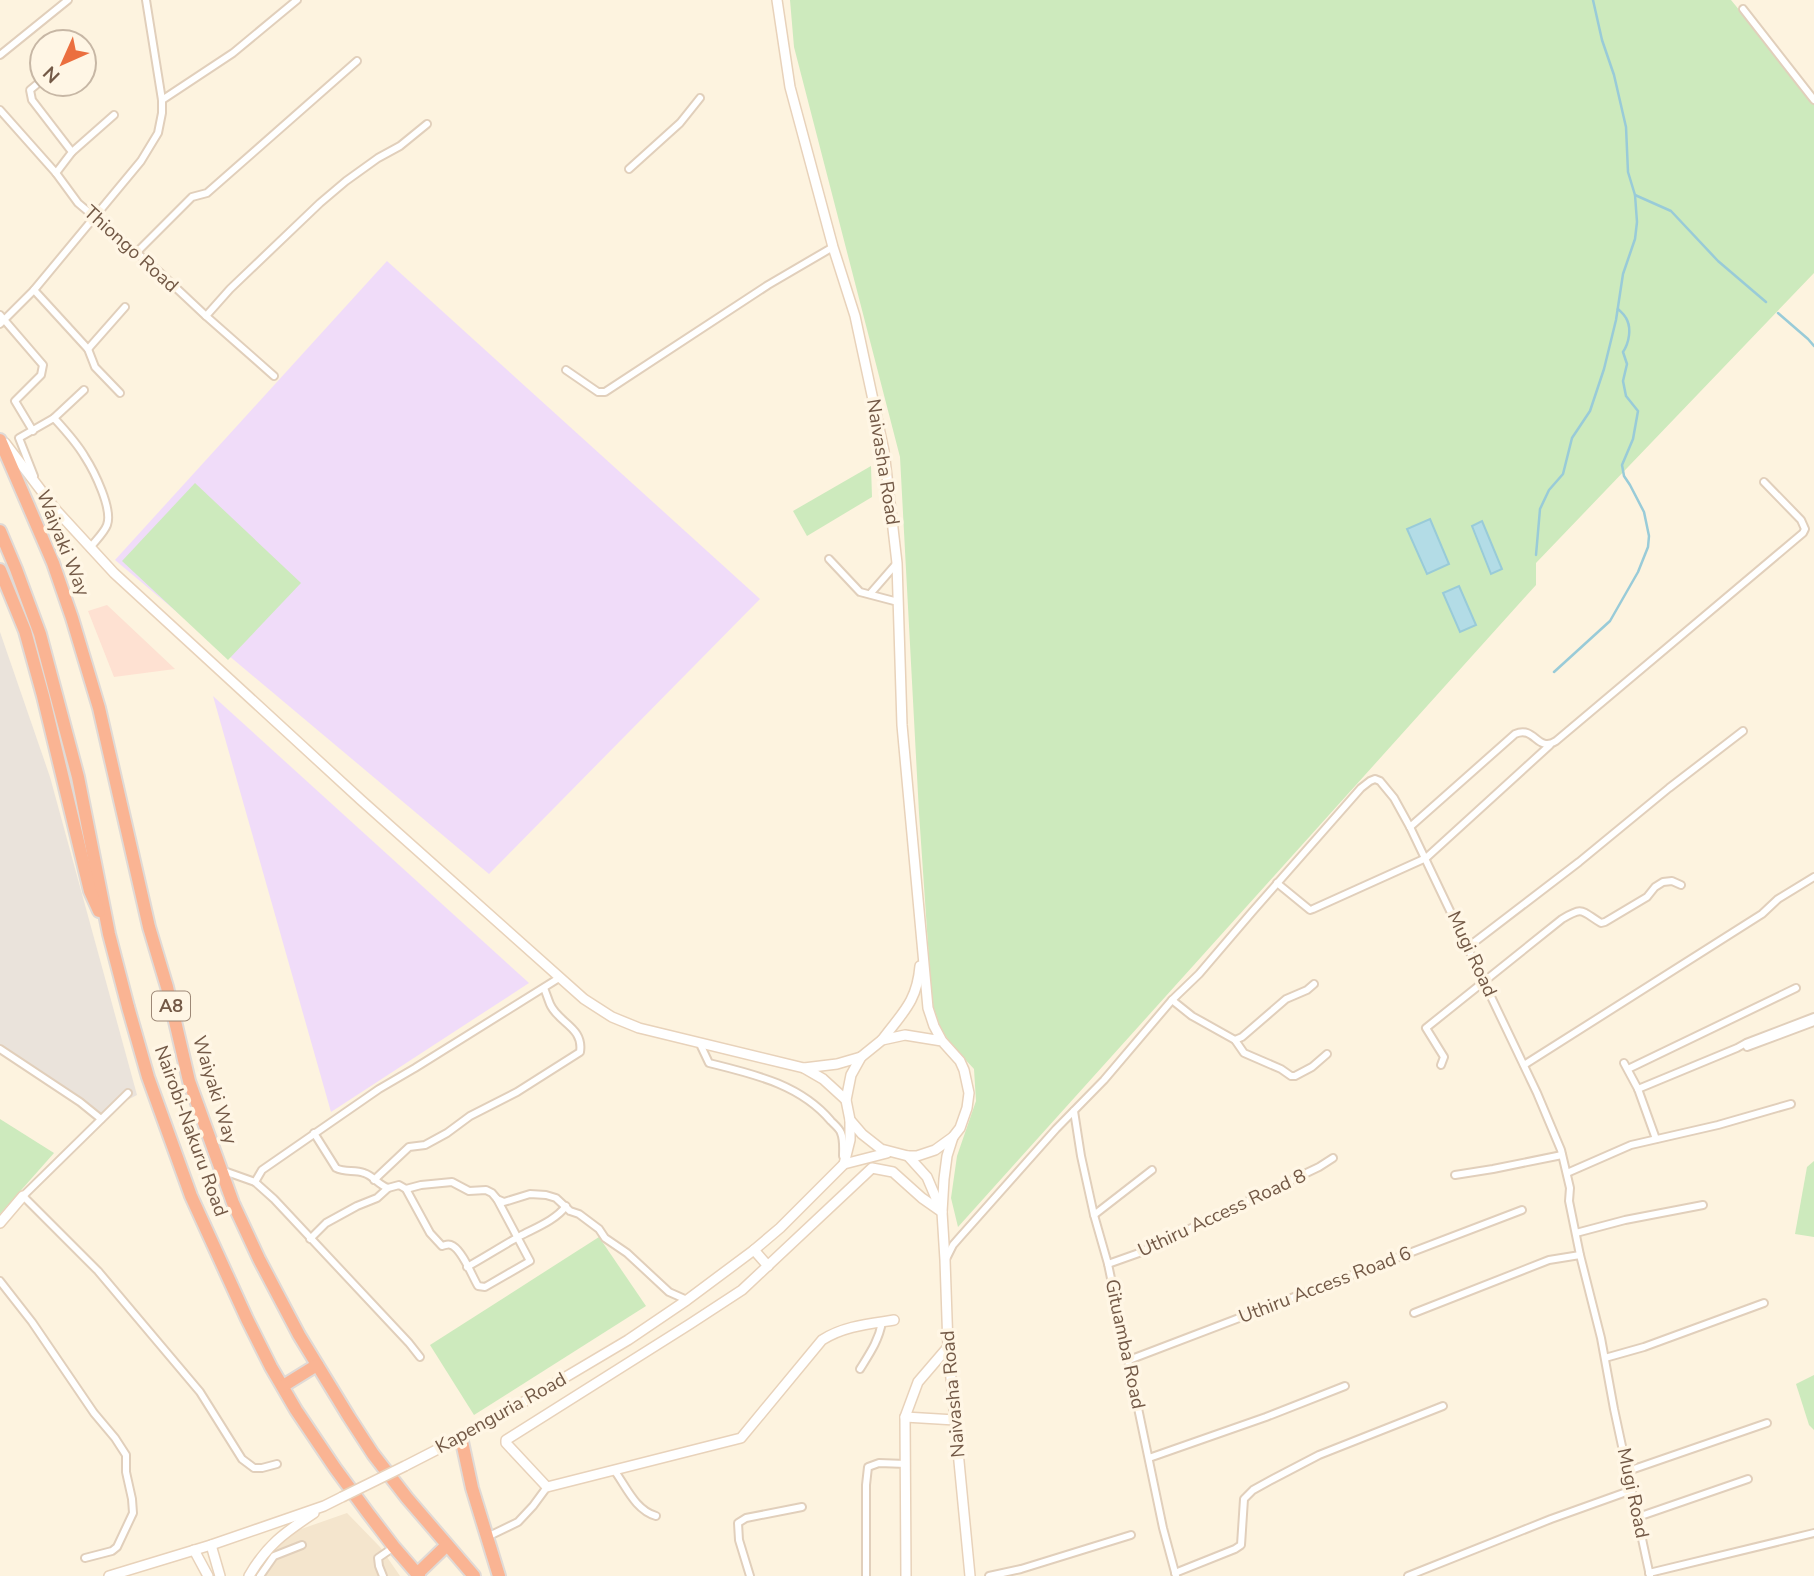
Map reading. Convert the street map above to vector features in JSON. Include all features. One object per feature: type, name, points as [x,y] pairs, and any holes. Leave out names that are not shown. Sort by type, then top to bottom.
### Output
[{"type":"highway","name":"Waiyaki Way","points":[[0,438],[53,563],[72,618],[99,708],[149,927],[167,987],[189,1081],[220,1170],[259,1259],[317,1365],[373,1454],[474,1576]]},
{"type":"highway","name":"Nairobi-Nakuru Road","points":[[0,531],[40,634],[78,777],[109,934],[148,1077],[191,1196],[247,1319],[283,1387],[335,1468],[414,1575]]},
{"type":"highway","points":[[0,570],[25,631],[90,891],[109,934]]},
{"type":"highway","points":[[283,1387],[317,1365]]},
{"type":"highway","points":[[461,1437],[472,1488],[501,1574]]},
{"type":"highway","points":[[414,1575],[447,1545]]},
{"type":"street","points":[[0,55],[68,0]]},
{"type":"street","points":[[33,431],[15,401],[41,375],[43,365],[1,320],[34,290],[141,161],[158,133],[162,100],[146,2],[154,0]]},
{"type":"street","points":[[162,100],[233,53],[297,0]]},
{"type":"street","name":"Naivasha Road","points":[[777,0],[790,88],[855,316],[884,450],[897,563],[902,725],[928,1008],[942,1041]]},
{"type":"street","points":[[1743,9],[1814,100]]},
{"type":"street","points":[[136,253],[192,197],[207,193],[357,61]]},
{"type":"street","points":[[32,98],[72,152]]},
{"type":"street","points":[[629,169],[680,123],[701,98]]},
{"type":"street","name":"Thiongo Road","points":[[0,110],[78,202],[274,376]]},
{"type":"street","points":[[56,173],[72,152],[114,115]]},
{"type":"street","points":[[206,316],[230,289],[320,203],[377,158],[400,146],[427,124]]},
{"type":"street","points":[[566,370],[598,393],[605,392],[757,292],[834,247]]},
{"type":"street","points":[[34,290],[88,349],[95,367],[120,393]]},
{"type":"street","points":[[88,349],[125,307]]},
{"type":"street","points":[[37,484],[19,438],[54,418],[84,390]]},
{"type":"street","points":[[54,418],[86,457],[104,501],[108,522],[90,548]]},
{"type":"street","points":[[0,438],[72,529],[114,573],[351,791],[584,999],[612,1017],[639,1028],[804,1068],[823,1079],[846,1100]]},
{"type":"street","points":[[1277,883],[1310,910],[1426,858],[1550,744],[1803,533],[1805,529],[1801,520],[1764,482]]},
{"type":"street","points":[[829,559],[860,592],[898,603]]},
{"type":"street","points":[[870,594],[897,563]]},
{"type":"street","points":[[1468,947],[1744,731]]},
{"type":"street","points":[[1410,827],[1515,734],[1527,732],[1545,745],[1550,744]]},
{"type":"street","name":"Mugi Road","points":[[945,1261],[960,1237],[1104,1080],[1172,1000],[1199,974],[1370,780],[1380,780],[1394,798],[1426,858],[1524,1065],[1562,1155],[1580,1255],[1597,1321],[1650,1575]]},
{"type":"street","points":[[1524,1065],[1762,914],[1779,899],[1814,877]]},
{"type":"street","points":[[1441,1065],[1444,1057],[1426,1028],[1562,919],[1576,911],[1584,911],[1601,923],[1605,922],[1647,897],[1655,887],[1663,883],[1672,881],[1681,884]]},
{"type":"street","name":"Naivasha Road","points":[[882,1040],[912,1002],[919,974],[921,934]]},
{"type":"street","points":[[255,1182],[262,1170],[379,1089],[559,978]]},
{"type":"street","points":[[1234,1040],[1242,1037],[1286,999],[1314,984]]},
{"type":"street","points":[[374,1180],[409,1147],[425,1144],[447,1133],[470,1116],[517,1092],[580,1052],[582,1047],[578,1035],[550,1005],[544,988]]},
{"type":"street","points":[[1656,1139],[1638,1089],[1626,1066],[1796,988]]},
{"type":"street","points":[[1172,1000],[1192,1016],[1234,1040],[1244,1054],[1281,1069],[1291,1076],[1312,1067],[1327,1054]]},
{"type":"street","points":[[1638,1089],[1814,1017]]},
{"type":"street","points":[[1737,1048],[1814,1023]]},
{"type":"street","points":[[844,1164],[850,1140],[846,1100],[851,1075],[861,1057],[882,1040],[905,1035],[942,1041],[960,1061],[969,1093],[967,1108],[960,1128],[953,1137],[935,1150],[917,1156],[889,1153],[881,1150],[850,1120]]},
{"type":"street","points":[[700,1044],[709,1063],[785,1085],[807,1099],[841,1132],[844,1164]]},
{"type":"street","points":[[0,1049],[101,1119]]},
{"type":"street","points":[[804,1068],[837,1064],[861,1057]]},
{"type":"street","points":[[0,1223],[23,1196],[128,1093]]},
{"type":"street","points":[[1567,1173],[1632,1145],[1718,1125],[1791,1104]]},
{"type":"street","name":"Gituamba Road","points":[[1074,1111],[1081,1156],[1108,1264],[1163,1528],[1176,1575]]},
{"type":"street","points":[[314,1133],[336,1168],[341,1171],[362,1171],[379,1185],[388,1188]]},
{"type":"street","points":[[942,1215],[945,1168],[953,1137]]},
{"type":"street","points":[[844,1164],[889,1153]]},
{"type":"street","points":[[1455,1175],[1562,1155]]},
{"type":"street","points":[[908,1156],[927,1177],[942,1215]]},
{"type":"street","name":"Uthiru Access Road 8","points":[[1108,1264],[1151,1248],[1333,1158]]},
{"type":"street","name":"Kapenguria Road","points":[[108,1576],[211,1545],[324,1506],[507,1413],[628,1340],[687,1300],[754,1250],[844,1164]]},
{"type":"street","points":[[547,1487],[506,1440],[742,1290],[872,1168],[893,1172],[942,1215]]},
{"type":"street","points":[[220,1170],[255,1182],[274,1199],[420,1357]]},
{"type":"street","points":[[1094,1215],[1152,1170]]},
{"type":"street","points":[[310,1238],[326,1223],[377,1198],[388,1188],[399,1185],[406,1189],[430,1233],[442,1246],[449,1244],[454,1247],[478,1286],[485,1287],[530,1261],[492,1193],[486,1190],[469,1191],[452,1182],[406,1189]]},
{"type":"street","points":[[497,1199],[504,1202],[530,1194],[556,1199],[599,1229],[605,1238],[627,1253],[669,1292],[687,1300]]},
{"type":"street","points":[[23,1196],[98,1271],[193,1384],[242,1459],[254,1468],[277,1464]]},
{"type":"street","points":[[1576,1233],[1625,1220],[1703,1205]]},
{"type":"street","points":[[467,1266],[544,1223],[566,1206]]},
{"type":"street","name":"Uthiru Access Road 6","points":[[1129,1360],[1521,1210]]},
{"type":"street","name":"Naivasha Road","points":[[942,1215],[948,1347],[970,1576]]},
{"type":"street","points":[[754,1250],[768,1266]]},
{"type":"street","points":[[1414,1313],[1549,1260],[1580,1255]]},
{"type":"street","points":[[0,1281],[125,1455],[133,1513],[112,1551],[85,1558]]},
{"type":"street","points":[[1605,1358],[1644,1347],[1764,1303]]},
{"type":"street","points":[[487,1537],[517,1522],[547,1487],[741,1437],[822,1340],[835,1332],[894,1320]]},
{"type":"street","points":[[860,1369],[879,1337],[882,1322]]},
{"type":"street","points":[[906,1576],[905,1417],[918,1382],[948,1347]]},
{"type":"street","points":[[1149,1458],[1345,1386]]},
{"type":"street","points":[[1176,1575],[1241,1545],[1244,1499],[1253,1490],[1319,1455],[1443,1406]]},
{"type":"street","points":[[905,1417],[955,1420]]},
{"type":"street","points":[[1628,1471],[1767,1423]]},
{"type":"street","points":[[866,1576],[868,1467],[878,1463],[906,1464]]},
{"type":"street","points":[[614,1470],[637,1504],[646,1513],[656,1516]]},
{"type":"street","points":[[1638,1517],[1748,1479]]},
{"type":"street","points":[[1408,1576],[1551,1518],[1632,1490]]},
{"type":"street","points":[[249,1576],[266,1549],[324,1506]]},
{"type":"street","points":[[750,1576],[739,1540],[738,1523],[746,1518],[803,1507]]},
{"type":"street","points":[[1650,1575],[1814,1533]]},
{"type":"street","points":[[989,1576],[1021,1569],[1131,1535]]},
{"type":"street","points":[[211,1545],[220,1576]]},
{"type":"street","points":[[260,1576],[274,1556],[302,1545]]},
{"type":"street","points":[[383,1576],[378,1558],[394,1547]]},
{"type":"street","points":[[194,1550],[208,1576]]},
{"type":"shaded area","points":[[387,261],[760,599],[489,874],[115,560]]},
{"type":"shaded area","points":[[107,605],[175,669],[114,677],[88,611]]},
{"type":"shaded area","points":[[0,632],[50,777],[137,1095],[100,1114],[0,1046]]},
{"type":"shaded area","points":[[213,696],[529,983],[331,1112]]},
{"type":"shaded area","points":[[347,1513],[380,1547],[400,1576],[254,1576],[267,1555],[287,1534]]},
{"type":"green space","points":[[790,0],[1731,0],[1814,101],[1814,273],[1536,563],[1536,585],[958,1227],[951,1198],[957,1156],[976,1101],[974,1069],[941,1029],[932,1003],[900,457],[794,47]]},
{"type":"green space","points":[[871,466],[872,497],[807,536],[793,511]]},
{"type":"green space","points":[[195,483],[301,583],[228,660],[122,561]]},
{"type":"green space","points":[[0,1119],[54,1153],[0,1214]]},
{"type":"green space","points":[[1814,1161],[1814,1237],[1795,1234],[1807,1167]]},
{"type":"green space","points":[[599,1237],[646,1306],[474,1415],[430,1345]]},
{"type":"green space","points":[[1814,1375],[1814,1430],[1809,1425],[1796,1384]]},
{"type":"water","points":[[1430,519],[1449,564],[1427,574],[1407,529]]},
{"type":"water","points":[[1482,521],[1502,569],[1491,574],[1472,526]]},
{"type":"water","points":[[1459,586],[1476,625],[1460,632],[1443,593]]},
{"type":"waterway","points":[[1593,0],[1626,127],[1628,172],[1635,195],[1671,211],[1718,261],[1766,302]]},
{"type":"waterway","points":[[1536,555],[1540,509],[1549,490],[1563,474],[1572,438],[1590,411],[1604,369],[1616,320],[1623,274],[1635,239],[1635,195]]},
{"type":"waterway","points":[[1554,672],[1610,621],[1638,572],[1648,547],[1649,536],[1644,512],[1624,476],[1622,465],[1633,439],[1638,411],[1626,396],[1623,381],[1627,364],[1623,352],[1629,331],[1628,322],[1618,309]]},
{"type":"waterway","points":[[1778,313],[1814,346]]}]
